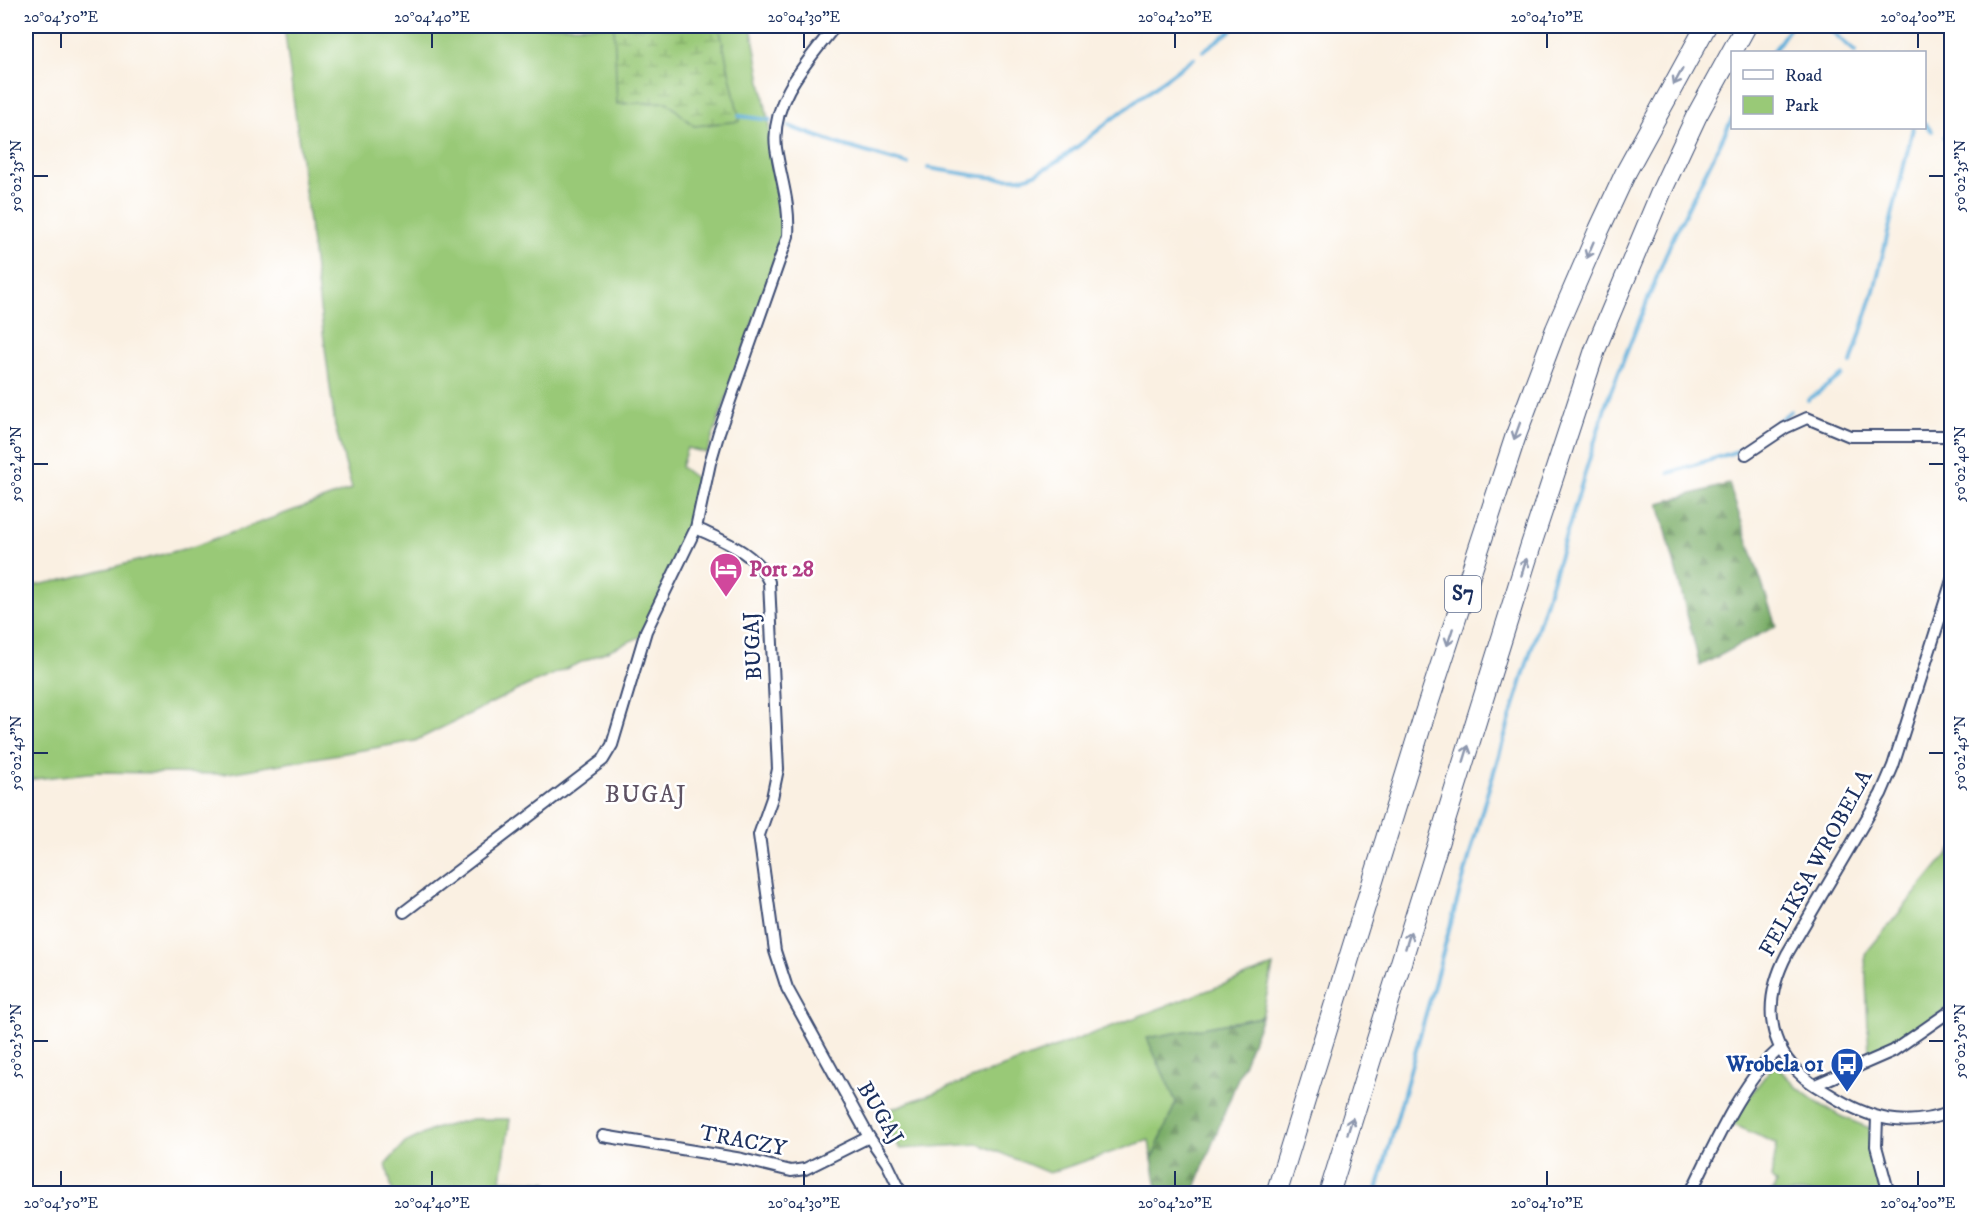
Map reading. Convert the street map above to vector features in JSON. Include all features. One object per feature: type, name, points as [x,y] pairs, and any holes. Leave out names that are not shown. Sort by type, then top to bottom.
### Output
[{"type":"highway","name":"S7","points":[[1277,1190],[1424,717],[1515,435],[1556,329],[1626,172],[1706,26]]},
{"type":"highway","name":"S7","points":[[1732,51],[1746,26]]},
{"type":"highway","name":"S7","points":[[1331,1188],[1530,548],[1596,350],[1662,190],[1696,117],[1731,53]]},
{"type":"street","points":[[404,912],[603,760],[612,745],[646,631],[696,528],[719,432],[788,236],[788,203],[776,141],[783,100],[799,74],[835,26]]},
{"type":"street","points":[[1746,454],[1785,428],[1807,418],[1850,436],[1952,436]]},
{"type":"street","name":"BUGAJ","points":[[696,528],[734,546],[758,562],[769,582],[778,769],[772,798],[759,835],[775,951],[788,988],[869,1137],[887,1163],[902,1194]]},
{"type":"street","name":"FELIKSA WROBELA","points":[[1952,580],[1893,766],[1881,794],[1777,972],[1773,986],[1771,1014],[1774,1032],[1781,1048],[1796,1069],[1815,1085],[1854,1109],[1877,1118],[1899,1121],[1932,1118],[1952,1112]]},
{"type":"street","points":[[1815,1085],[1893,1051],[1952,1010]]},
{"type":"street","points":[[1690,1194],[1730,1115],[1763,1065],[1781,1048]]},
{"type":"street","points":[[1877,1118],[1876,1146],[1889,1194]]},
{"type":"street","name":"TRACZY","points":[[603,1136],[742,1159],[791,1171],[805,1169],[869,1137]]},
{"type":"green space","points":[[284,26],[751,26],[769,125],[769,142],[783,209],[783,237],[707,453],[687,448],[681,467],[698,480],[689,523],[677,556],[640,637],[526,686],[415,741],[223,774],[98,772],[26,780],[26,587],[63,580],[195,546],[352,489],[335,426]]},
{"type":"green space","points":[[614,26],[719,26],[740,121],[694,126],[667,102],[617,104]]},
{"type":"green space","points":[[1729,484],[1776,626],[1700,666],[1659,503]]},
{"type":"green space","points":[[1951,850],[1951,1006],[1879,1053],[1869,1055],[1865,954]]},
{"type":"green space","points":[[1273,966],[1262,1017],[1148,1038],[1176,1102],[1152,1159],[1149,1140],[1049,1173],[979,1144],[900,1149],[878,1116],[883,1112]]},
{"type":"green space","points":[[1262,1017],[1193,1193],[1158,1193],[1152,1159],[1176,1102],[1147,1038]]},
{"type":"green space","points":[[1773,1066],[1777,1066],[1796,1087],[1831,1111],[1870,1128],[1870,1139],[1884,1193],[1769,1193],[1773,1191],[1776,1183],[1771,1178],[1777,1144],[1732,1124],[1740,1108]]},
{"type":"green space","points":[[472,1119],[510,1119],[501,1180],[547,1182],[545,1193],[393,1193],[386,1164],[405,1143],[434,1129]]},
{"type":"waterway","points":[[1203,51],[1237,26]]},
{"type":"waterway","points":[[1774,51],[1791,26]]},
{"type":"waterway","points":[[1826,26],[1854,51]]},
{"type":"waterway","points":[[928,168],[997,178],[1030,176],[1068,154],[1194,58]]},
{"type":"waterway","points":[[739,116],[770,120]]},
{"type":"waterway","points":[[1376,1194],[1484,804],[1607,401],[1671,242],[1731,121]]},
{"type":"waterway","points":[[1926,125],[1932,131]]},
{"type":"waterway","points":[[788,126],[838,144],[908,164]]},
{"type":"waterway","points":[[1851,363],[1875,287],[1913,129]]},
{"type":"waterway","points":[[1944,137],[1952,139]]},
{"type":"waterway","points":[[1808,400],[1842,375]]},
{"type":"waterway","points":[[1754,440],[1791,411]]},
{"type":"waterway","points":[[1669,473],[1741,450]]},
{"type":"place","name":"Port 28","points":[[726,598]]},
{"type":"place","name":"Wrobela 01","points":[[1847,1093]]},
{"type":"district","name":"BUGAJ","points":[[646,795]]}]
